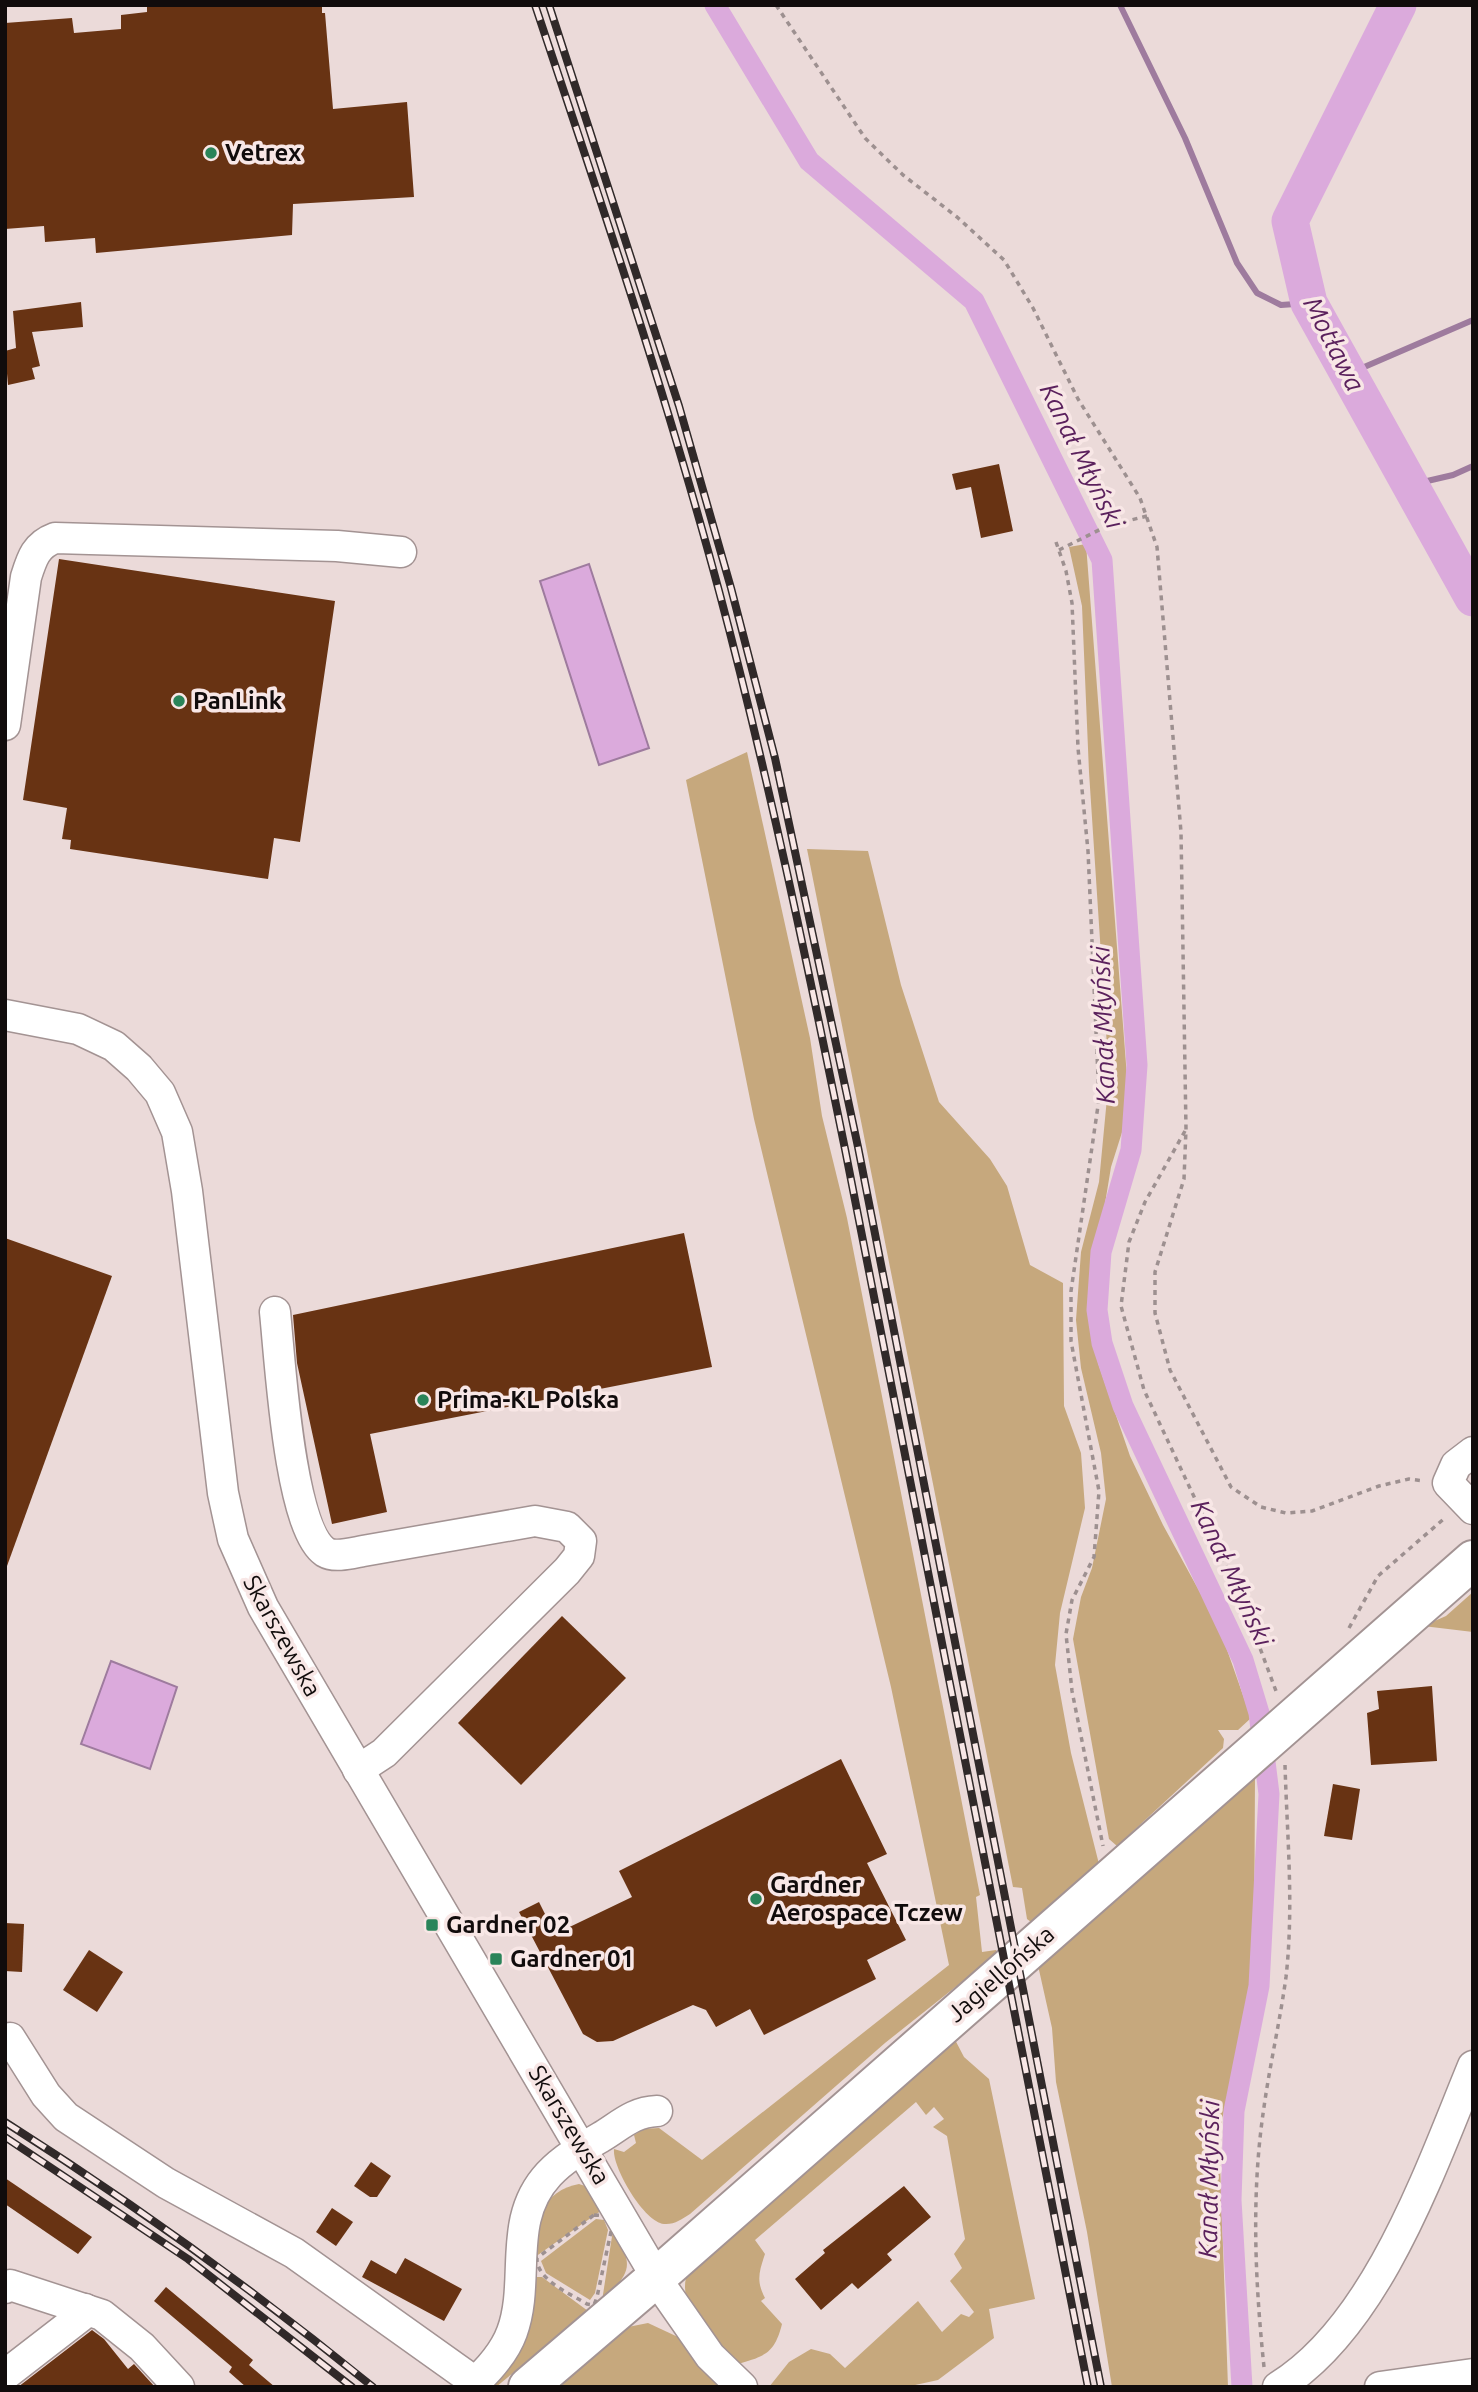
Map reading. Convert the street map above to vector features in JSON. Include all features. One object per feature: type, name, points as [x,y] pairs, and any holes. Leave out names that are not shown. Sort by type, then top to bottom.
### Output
[{"type":"main road","name":"Jagiellońska","points":[[528,2387],[1241,1763],[1280,1707],[1473,1560]]},
{"type":"street","points":[[5,725],[26,577],[33,554],[44,542],[55,538],[158,539],[401,552]]},
{"type":"street","name":"Skarszewska","points":[[5,1015],[79,1029],[114,1046],[139,1068],[160,1093],[177,1132],[187,1191],[223,1493],[233,1539],[262,1607],[676,2307],[710,2356],[742,2387]]},
{"type":"street","points":[[275,1312],[293,1473],[309,1529],[326,1552],[337,1555],[535,1521],[567,1527],[581,1541],[579,1556],[567,1571],[384,1753],[359,1769]]},
{"type":"street","points":[[1462,1498],[1456,1465],[1473,1452]]},
{"type":"street","points":[[10,2038],[46,2095],[66,2117],[166,2183],[294,2253],[472,2384],[501,2353],[512,2334],[518,2309],[521,2238],[531,2202],[548,2175],[582,2148],[638,2112],[657,2111]]},
{"type":"street","points":[[1279,2382],[1336,2333],[1381,2272],[1424,2183],[1473,2066]]},
{"type":"street","points":[[5,2288],[10,2284],[103,2315],[142,2347],[179,2387]]},
{"type":"street","points":[[5,2375],[80,2317],[85,2309]]},
{"type":"street","points":[[1380,2387],[1473,2374]]},
{"type":"path","points":[[776,5],[865,138],[903,175],[1004,260],[1078,399],[1140,498],[1147,516],[1157,547],[1162,583],[1181,832],[1186,1129],[1184,1179],[1155,1272],[1154,1313],[1170,1370],[1231,1487],[1261,1507],[1286,1513],[1312,1511],[1348,1496],[1409,1479],[1462,1498],[1378,1576],[1345,1634]]},
{"type":"path","points":[[1059,550],[1107,526],[1147,516]]},
{"type":"path","points":[[1056,542],[1072,603],[1078,748],[1088,850],[1099,1099],[1071,1292],[1071,1341],[1099,1491],[1094,1557],[1072,1600],[1066,1634],[1072,1691],[1102,1844],[1116,1873]]},
{"type":"path","points":[[1186,1129],[1145,1202],[1129,1242],[1121,1306],[1144,1390],[1241,1597],[1280,1707]]},
{"type":"path","points":[[1279,2382],[1256,2287],[1257,2168],[1263,2109],[1286,1976],[1290,1836],[1285,1762]]},
{"type":"path","points":[[537,2266],[537,2258],[594,2215],[608,2216],[612,2227],[594,2305]]},
{"type":"path","points":[[543,2276],[587,2304]]},
{"type":"shaded area","points":[[1086,544],[1127,1077],[1124,1126],[1111,1167],[1090,1295],[1098,1363],[1130,1456],[1163,1525],[1219,1627],[1251,1718],[1238,1730],[1218,1730],[1224,1739],[1223,1748],[1117,1846],[1109,1839],[1073,1639],[1081,1597],[1092,1568],[1106,1499],[1101,1453],[1081,1368],[1076,1320],[1081,1252],[1099,1182],[1109,1077],[1089,772],[1082,606],[1069,547]]},
{"type":"shaded area","points":[[589,564],[649,748],[599,765],[540,581]]},
{"type":"shaded area","points":[[747,752],[810,1038],[822,1116],[847,1218],[980,1895],[976,1897],[982,1952],[996,1950],[997,1954],[885,2043],[690,2214],[675,2223],[664,2224],[647,2214],[631,2192],[618,2168],[614,2149],[624,2152],[636,2143],[634,2135],[643,2129],[659,2128],[702,2160],[949,1965],[891,1687],[754,1119],[686,780]]},
{"type":"shaded area","points":[[807,849],[868,851],[901,985],[939,1102],[990,1159],[1007,1186],[1030,1265],[1063,1283],[1064,1406],[1081,1453],[1085,1508],[1060,1613],[1055,1665],[1071,1753],[1099,1864],[1031,1922],[1027,1919],[1022,1888],[1013,1887]]},
{"type":"shaded area","points":[[1473,1592],[1473,1632],[1423,1626],[1446,1616]]},
{"type":"shaded area","points":[[111,1661],[177,1687],[150,1769],[81,1744]]},
{"type":"shaded area","points":[[1255,1775],[1254,1965],[1219,2135],[1228,2387],[1112,2387],[1087,2232],[1056,2082],[1052,2028],[1037,1961]]},
{"type":"shaded area","points":[[952,2034],[964,2057],[989,2079],[1035,2299],[989,2309],[994,2338],[938,2380],[906,2387],[769,2387],[789,2362],[811,2349],[830,2354],[845,2368],[918,2301],[942,2332],[961,2314],[969,2317],[974,2312],[950,2281],[962,2268],[954,2254],[965,2239],[947,2136],[933,2127],[944,2119],[934,2107],[926,2115],[916,2102],[755,2240],[765,2254],[759,2276],[765,2298],[761,2301],[782,2324],[771,2349],[735,2365],[697,2321],[686,2296],[685,2283],[689,2269]]},
{"type":"shaded area","points":[[579,2184],[588,2187],[605,2208],[535,2257],[535,2232],[542,2210],[557,2193]]},
{"type":"shaded area","points":[[596,2219],[604,2220],[608,2230],[595,2293],[590,2300],[546,2273],[541,2261]]},
{"type":"shaded area","points":[[613,2230],[627,2260],[627,2268],[602,2301]]},
{"type":"shaded area","points":[[533,2277],[542,2277],[588,2311],[496,2387],[483,2387]]},
{"type":"shaded area","points":[[648,2323],[678,2337],[722,2387],[555,2387],[628,2327]]},
{"type":"building","name":"Vetrex","points":[[147,5],[322,5],[322,13],[325,13],[333,109],[407,102],[414,197],[293,204],[292,235],[96,253],[95,238],[45,242],[44,226],[5,229],[5,23],[72,18],[74,33],[121,29],[121,15],[147,12]]},
{"type":"building","points":[[81,302],[83,327],[32,332],[40,366],[32,368],[35,379],[8,385],[5,351],[16,348],[13,311]]},
{"type":"building","points":[[999,464],[1013,531],[981,538],[971,487],[956,490],[952,474]]},
{"type":"building","name":"PanLink","points":[[59,559],[335,601],[300,842],[274,838],[268,879],[70,849],[71,840],[62,839],[67,808],[23,800]]},
{"type":"building","name":"Prima-KL Polska","points":[[684,1233],[712,1367],[370,1434],[387,1512],[332,1524],[297,1363],[293,1315]]},
{"type":"building","points":[[5,1238],[112,1276],[7,1566],[5,1565]]},
{"type":"building","points":[[562,1616],[626,1678],[521,1785],[458,1723]]},
{"type":"building","points":[[1432,1686],[1437,1761],[1371,1765],[1367,1713],[1379,1709],[1377,1691]]},
{"type":"building","name":"Gardner Aerospace Tczew","points":[[841,1759],[887,1854],[867,1863],[906,1940],[867,1960],[876,1979],[764,2035],[750,2009],[716,2027],[706,2010],[693,2005],[613,2041],[597,2042],[583,2034],[519,1912],[539,1902],[555,1934],[632,1897],[619,1871]]},
{"type":"building","points":[[1333,1784],[1360,1789],[1352,1840],[1324,1836]]},
{"type":"building","points":[[5,1923],[24,1924],[22,1972],[5,1971]]},
{"type":"building","points":[[89,1950],[123,1972],[97,2012],[63,1990]]},
{"type":"building","points":[[371,2162],[391,2176],[377,2197],[370,2197],[354,2186]]},
{"type":"building","points":[[5,2178],[92,2237],[78,2254],[5,2204]]},
{"type":"building","points":[[904,2186],[931,2217],[887,2254],[892,2260],[858,2289],[852,2283],[821,2310],[795,2279],[825,2253],[823,2250]]},
{"type":"building","points":[[332,2208],[353,2222],[336,2246],[316,2232]]},
{"type":"building","points":[[405,2258],[462,2289],[444,2321],[362,2277],[371,2260],[396,2274]]},
{"type":"building","points":[[166,2287],[253,2360],[249,2365],[275,2387],[246,2387],[229,2372],[232,2367],[154,2301]]},
{"type":"building","points":[[92,2330],[104,2339],[128,2369],[134,2364],[155,2387],[18,2387]]},
{"type":"waterway","name":"Kanał Młyński","points":[[715,5],[809,161],[974,301],[1102,560],[1137,1065],[1131,1150],[1101,1252],[1097,1310],[1102,1343],[1123,1406],[1243,1660],[1259,1713],[1269,1794],[1259,1986],[1234,2111],[1231,2200],[1242,2387]]},
{"type":"waterway","points":[[1120,5],[1185,138],[1237,263],[1257,293],[1281,305],[1309,303]]},
{"type":"waterway","name":"Motława","points":[[1398,5],[1290,221],[1309,303],[1473,598]]},
{"type":"waterway","points":[[1348,374],[1473,320]]},
{"type":"waterway","points":[[1410,485],[1453,475],[1473,466]]},
{"type":"railway","points":[[535,5],[632,296],[699,517],[770,799],[845,1149],[1088,2387]]},
{"type":"railway","points":[[549,5],[679,406],[731,588],[775,758],[858,1147],[1101,2387]]},
{"type":"railway","points":[[5,2122],[193,2249],[284,2316],[373,2387]]},
{"type":"railway","points":[[5,2137],[188,2259],[352,2387]]},
{"type":"place","name":"Vetrex","points":[[211,153]]},
{"type":"place","name":"PanLink","points":[[179,701]]},
{"type":"place","name":"Prima-KL Polska","points":[[423,1400]]},
{"type":"place","name":"Gardner Aerospace Tczew","points":[[756,1899]]},
{"type":"place","name":"Gardner 02","points":[[432,1925]]},
{"type":"place","name":"Gardner 01","points":[[496,1959]]}]
